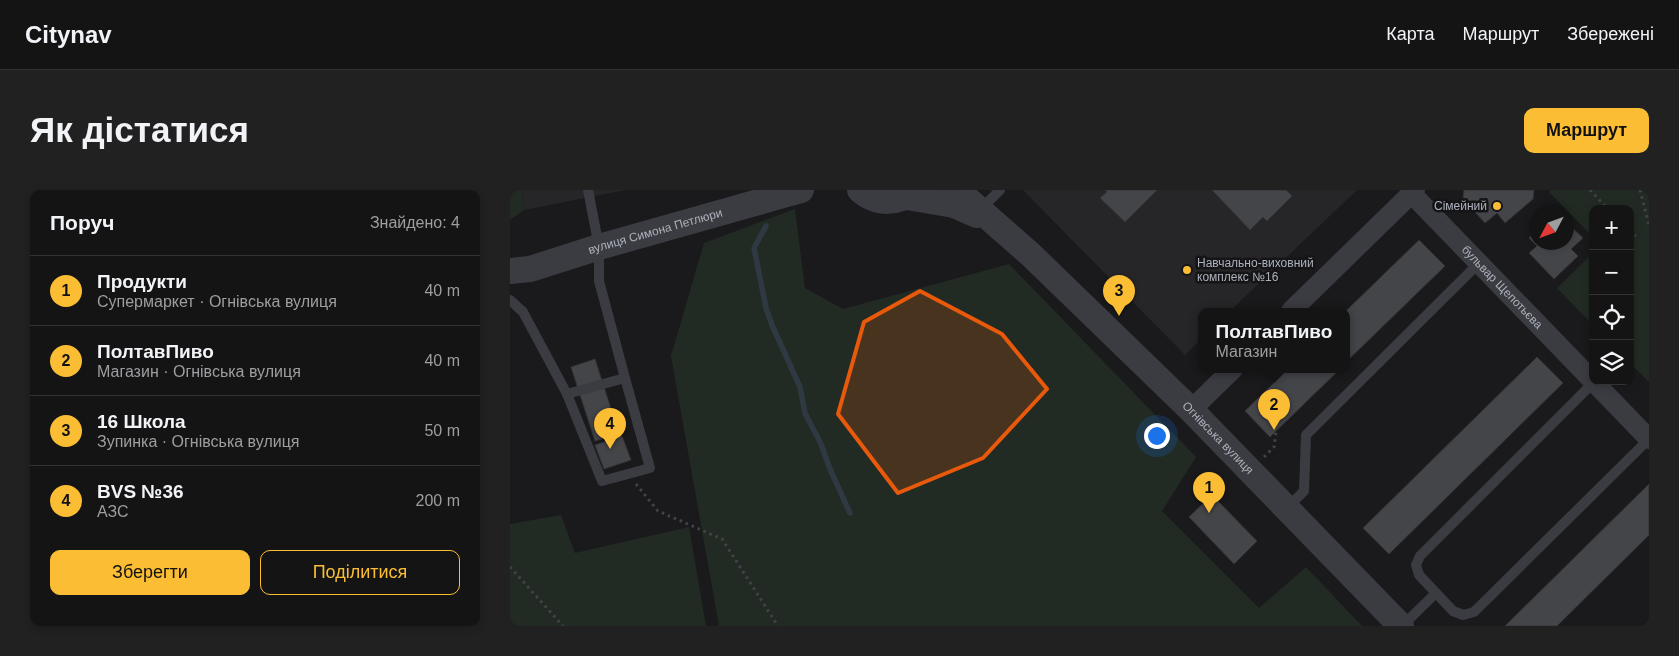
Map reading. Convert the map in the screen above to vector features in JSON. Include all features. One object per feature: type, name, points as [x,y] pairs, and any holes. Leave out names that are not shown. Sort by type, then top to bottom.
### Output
[{"type":"street","name":"вулиця Симона Петлюри","points":[[510,271],[530,269],[599,247],[801,190]]},
{"type":"street","name":"Огнівська вулиця","points":[[957,190],[1030,254],[1191,410],[1401,626]]},
{"type":"street","name":"Огнівська вулиця","points":[[860,191],[878,200],[892,201],[911,193],[954,205],[975,214],[994,226],[1030,254]]},
{"type":"street","name":"бульвар Щепотьєва","points":[[1295,308],[1413,192],[1589,378]]},
{"type":"street","points":[[1191,410],[1229,373]]},
{"type":"street","name":"бульвар Щепотьєва","points":[[1596,385],[1649,439]]},
{"type":"lane","points":[[510,300],[523,312],[567,394],[602,480],[650,468],[599,281],[599,247],[588,190]]},
{"type":"lane","points":[[980,210],[1000,190]]},
{"type":"lane","points":[[1286,508],[1304,491],[1306,435],[1479,263]]},
{"type":"lane","points":[[567,394],[625,378]]},
{"type":"lane","points":[[1590,385],[1420,556],[1416,565],[1419,575],[1453,611],[1463,615],[1474,612],[1649,439]]},
{"type":"lane","points":[[1401,626],[1436,593]]},
{"type":"path","points":[[1590,190],[1604,205]]},
{"type":"path","points":[[1640,190],[1649,225]]},
{"type":"path","points":[[1264,458],[1274,447],[1276,432]]},
{"type":"path","points":[[628,474],[658,511],[722,539],[778,626]]},
{"type":"path","points":[[510,567],[563,626]]},
{"type":"highlighted area","points":[[920,291],[1002,334],[1047,389],[983,458],[898,493],[838,414],[864,322]]},
{"type":"shaded area","points":[[510,190],[522,190],[524,210],[510,220]]},
{"type":"shaded area","points":[[522,190],[626,190],[524,210]]},
{"type":"shaded area","name":"Навчально-виховний комплекс №16","points":[[1023,190],[1357,190],[1233,308],[1198,308],[1198,342],[1185,355]]},
{"type":"shaded area","points":[[1551,190],[1649,190],[1649,382],[1634,367],[1634,205],[1589,205],[1589,233],[1574,218],[1574,205],[1562,205],[1549,192]]},
{"type":"shaded area","points":[[795,209],[805,288],[843,309],[1009,264],[1196,457],[1162,511],[1259,608],[1306,567],[1362,626],[719,626],[671,356],[704,243]]},
{"type":"shaded area","points":[[1589,257],[1589,321],[1557,288]]},
{"type":"shaded area","points":[[561,515],[575,553],[689,527],[706,626],[510,626],[510,524]]},
{"type":"building","points":[[1105,190],[1157,190],[1125,222],[1100,198],[1107,192]]},
{"type":"building","points":[[1212,190],[1286,190],[1292,196],[1267,221],[1263,217],[1250,230]]},
{"type":"building","name":"Сімейний","points":[[1464,190],[1534,190],[1533,199],[1505,223],[1497,213],[1485,223],[1463,199]]},
{"type":"building","points":[[1574,230],[1583,238],[1574,246]]},
{"type":"building","points":[[1419,240],[1445,266],[1350,358],[1349,308]]},
{"type":"building","points":[[1532,250],[1572,250],[1578,256],[1554,279],[1529,253]]},
{"type":"building","points":[[1537,357],[1563,383],[1389,554],[1363,528]]},
{"type":"building","points":[[595,359],[619,434],[595,441],[571,367]]},
{"type":"building","points":[[1284,373],[1336,373],[1270,437],[1245,411]]},
{"type":"building","points":[[622,436],[631,460],[604,469],[595,445]]},
{"type":"building","points":[[1649,484],[1649,535],[1557,626],[1505,626]]},
{"type":"building","points":[[1212,495],[1257,541],[1234,564],[1189,517]]},
{"type":"waterway","points":[[766,226],[754,248],[766,308],[800,387],[805,413],[821,444],[850,513]]},
{"type":"place","name":"Сімейний","points":[[1497,206]]},
{"type":"place","name":"Навчально-виховний комплекс №16","points":[[1187,270]]},
{"type":"place","name":"16 Школа","points":[[1119,316]]},
{"type":"place","name":"ПолтавПиво","points":[[1274,430]]},
{"type":"place","name":"BVS №36","points":[[610,449]]},
{"type":"place","name":"Продукти","points":[[1209,513]]}]
